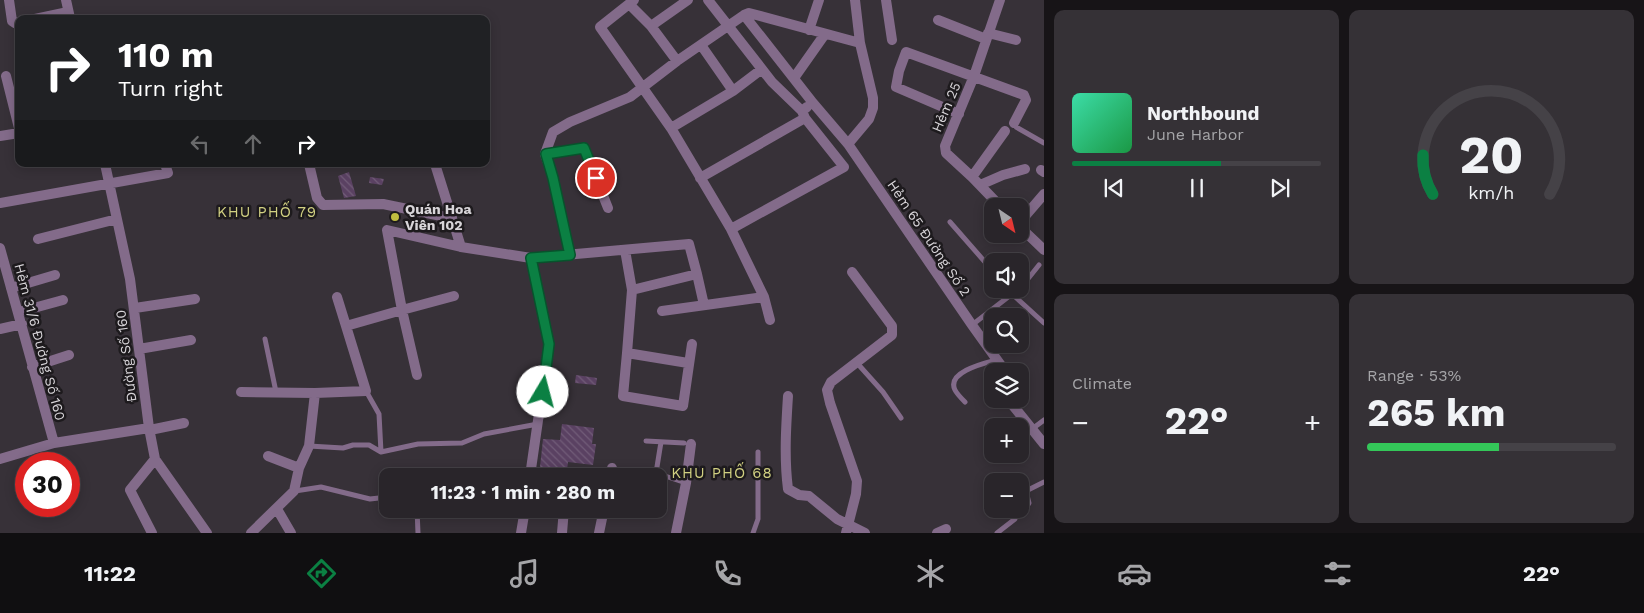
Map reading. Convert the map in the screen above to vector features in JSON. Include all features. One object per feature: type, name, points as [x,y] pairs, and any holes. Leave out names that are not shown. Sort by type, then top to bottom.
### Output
[{"type":"street","points":[[9,0],[12,21],[15,23]]},
{"type":"street","points":[[66,0],[69,15]]},
{"type":"street","points":[[651,26],[688,0]]},
{"type":"street","points":[[708,0],[772,82],[804,115],[844,167],[731,229]]},
{"type":"street","points":[[809,30],[819,0]]},
{"type":"street","points":[[848,144],[869,119],[873,98],[860,43],[856,0]]},
{"type":"street","points":[[886,0],[892,40]]},
{"type":"street","name":"Hẻm 25","points":[[992,198],[946,153],[945,146],[974,76],[1000,0]]},
{"type":"street","points":[[677,61],[632,2],[600,27],[672,128],[731,229],[764,297],[770,320]]},
{"type":"street","points":[[570,255],[546,154],[552,132],[570,122],[630,98],[677,61],[743,15],[749,13],[860,43]]},
{"type":"street","name":"Hẻm 65 Đường Số 2","points":[[743,15],[848,144],[999,363]]},
{"type":"street","points":[[938,20],[987,36],[1016,40]]},
{"type":"street","points":[[794,78],[825,34]]},
{"type":"street","points":[[701,45],[733,91]]},
{"type":"street","points":[[959,114],[896,87],[899,71],[906,52],[1024,96],[1026,100],[1014,124]]},
{"type":"street","points":[[672,128],[733,91],[762,69]]},
{"type":"street","points":[[6,76],[15,112]]},
{"type":"street","points":[[700,178],[804,115],[813,103]]},
{"type":"street","points":[[972,177],[1005,131]]},
{"type":"street","points":[[0,136],[15,134]]},
{"type":"street","points":[[546,154],[584,148],[608,208]]},
{"type":"street","name":"Đường Số 160","points":[[106,167],[135,308],[155,459]]},
{"type":"street","points":[[0,203],[109,182],[168,173],[166,167]]},
{"type":"street","points":[[310,167],[318,198],[323,205],[383,204],[451,218]]},
{"type":"street","points":[[436,167],[461,247]]},
{"type":"street","points":[[980,185],[1003,175],[1025,170]]},
{"type":"street","points":[[1029,212],[1044,194]]},
{"type":"street","points":[[38,239],[117,219]]},
{"type":"street","points":[[417,375],[402,310],[387,230],[461,247],[531,258],[690,244],[704,305]]},
{"type":"street","points":[[1029,236],[1044,250]]},
{"type":"street","points":[[625,250],[632,290],[623,396],[683,406],[692,344]]},
{"type":"street","name":"Hẻm 31/6 Đường Số 160","points":[[1,255],[19,312],[32,367],[54,443]]},
{"type":"street","points":[[531,258],[549,344],[531,468]]},
{"type":"street","points":[[847,529],[856,494],[857,481],[827,390],[831,382],[892,335],[892,326],[852,272]]},
{"type":"street","points":[[632,290],[698,274]]},
{"type":"street","points":[[11,288],[55,275]]},
{"type":"street","points":[[346,326],[454,296]]},
{"type":"street","points":[[241,392],[315,393],[366,391],[337,297]]},
{"type":"street","points":[[662,311],[764,297]]},
{"type":"street","points":[[19,312],[63,300]]},
{"type":"street","points":[[135,308],[195,300]]},
{"type":"street","points":[[0,329],[22,324]]},
{"type":"street","points":[[139,349],[191,340]]},
{"type":"street","points":[[626,353],[688,363]]},
{"type":"street","points":[[32,367],[69,355]]},
{"type":"street","points":[[251,533],[294,491],[299,468],[309,446],[315,393]]},
{"type":"street","points":[[788,396],[785,444],[788,489],[798,496],[809,496],[847,529],[865,533]]},
{"type":"street","points":[[1015,408],[1044,444]]},
{"type":"street","points":[[0,459],[54,443],[184,423]]},
{"type":"street","points":[[676,533],[686,482],[687,443]]},
{"type":"street","points":[[268,456],[299,468]]},
{"type":"street","points":[[152,533],[130,490],[155,459],[207,533]]},
{"type":"street","points":[[277,509],[291,533]]},
{"type":"street","points":[[521,533],[524,518]]},
{"type":"street","points":[[562,533],[563,518]]},
{"type":"street","points":[[600,533],[602,518]]},
{"type":"lane","points":[[1014,124],[1044,143]]},
{"type":"lane","points":[[950,222],[984,261]]},
{"type":"lane","points":[[1029,278],[1038,265]]},
{"type":"lane","points":[[972,325],[1007,298]]},
{"type":"lane","points":[[1016,298],[1044,323]]},
{"type":"lane","points":[[265,339],[276,392]]},
{"type":"lane","points":[[965,402],[955,390],[954,385],[958,375],[997,360]]},
{"type":"lane","points":[[856,362],[884,392],[901,418]]},
{"type":"lane","points":[[366,391],[379,414],[382,452]]},
{"type":"lane","points":[[1032,429],[1044,420]]},
{"type":"lane","points":[[309,446],[344,448],[353,445],[369,445],[382,452],[418,444],[462,443],[484,434],[538,424]]},
{"type":"lane","points":[[646,441],[687,443]]},
{"type":"lane","points":[[661,442],[656,473],[686,482]]},
{"type":"lane","points":[[753,533],[758,518],[758,452]]},
{"type":"lane","points":[[997,533],[1016,519],[1015,513],[1027,506],[1029,503],[1026,491],[1044,482]]},
{"type":"lane","points":[[294,491],[321,487],[370,499],[379,498]]},
{"type":"lane","points":[[417,518],[418,533]]},
{"type":"building","points":[[349,172],[356,196],[344,198],[338,176]]},
{"type":"building","points":[[370,177],[384,179],[382,185],[369,183]]},
{"type":"building","points":[[576,375],[597,378],[596,385],[575,383]]},
{"type":"building","points":[[562,424],[594,428],[592,444],[596,444],[593,465],[568,462],[567,468],[540,467],[543,439],[560,440]]},
{"type":"place","name":"Quán Hoa Viên 102","points":[[395,217]]},
{"type":"district","name":"KHU PHỐ 79","points":[[267,212]]},
{"type":"district","name":"KHU PHỐ 68","points":[[722,473]]},
{"type":"route","points":[[543,392],[549,344],[531,258],[570,255],[546,154],[584,148],[596,178]]}]
